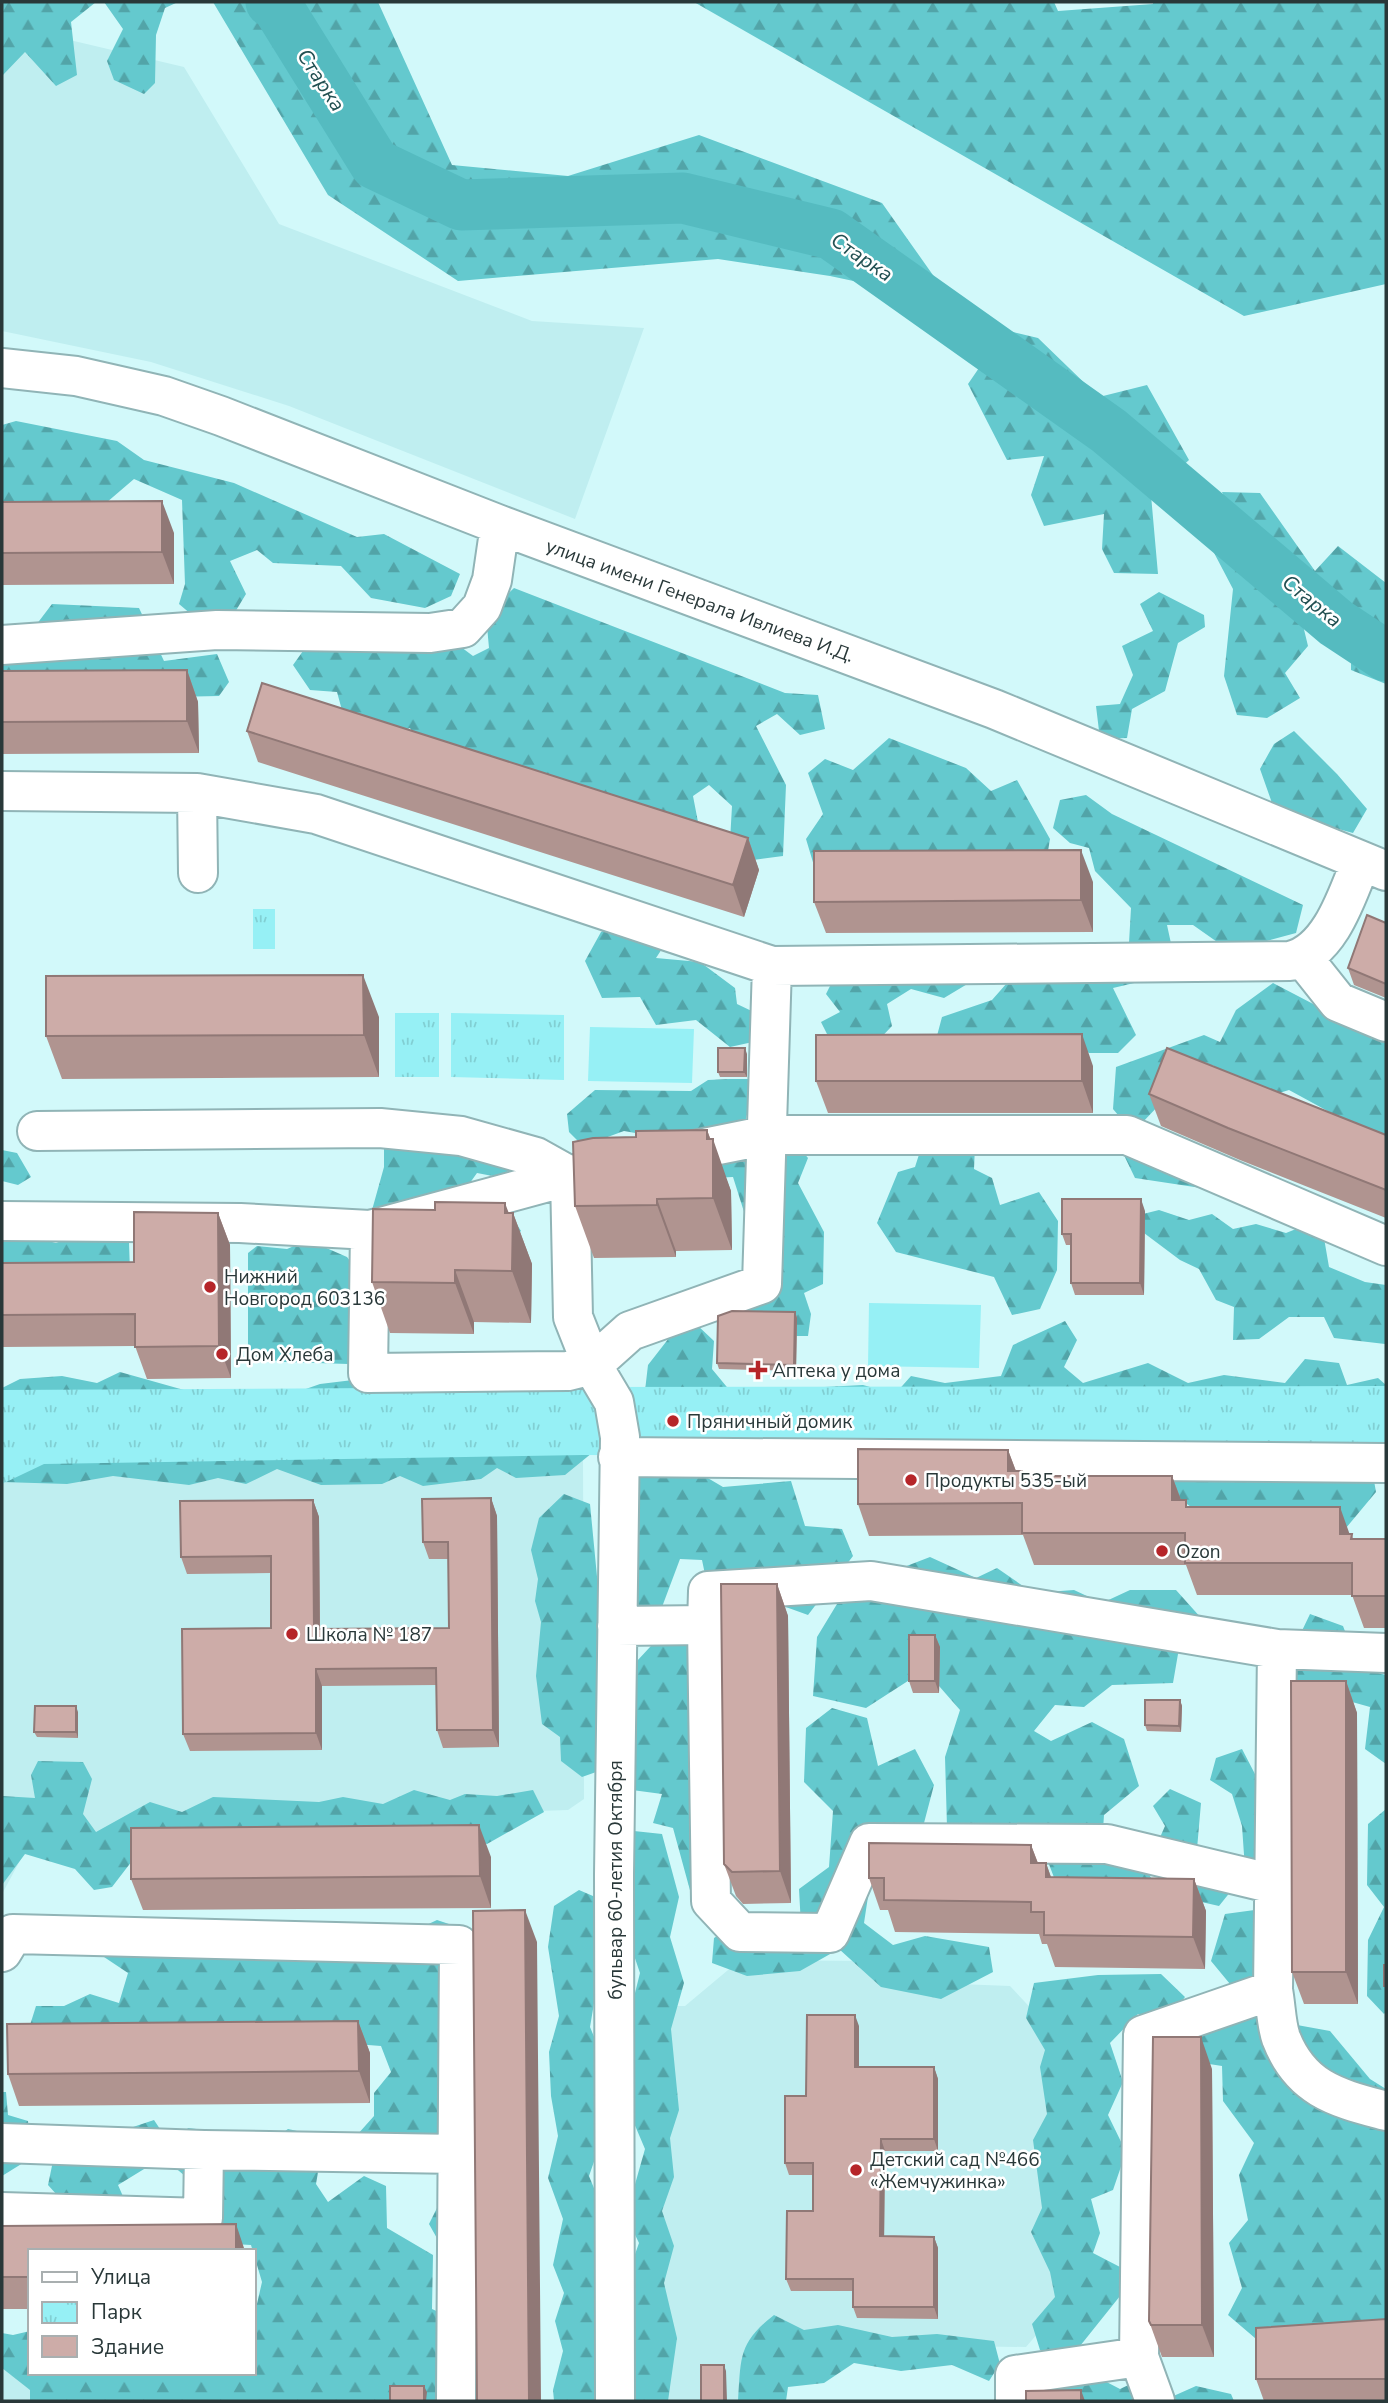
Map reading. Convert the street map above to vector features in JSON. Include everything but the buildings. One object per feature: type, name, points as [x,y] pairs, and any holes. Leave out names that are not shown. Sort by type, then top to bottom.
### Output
[{"type":"street","name":"улица имени Генерала Ивлиева И.Д.","points":[[2,368],[76,376],[164,396],[221,416],[500,525],[994,709],[1373,866]]},
{"type":"street","points":[[2,645],[217,630],[430,633],[463,628],[482,607],[500,525]]},
{"type":"street","points":[[2,791],[197,793],[316,814],[772,965],[1290,961],[1303,958],[1323,940],[1346,900],[1373,866]]},
{"type":"street","points":[[197,793],[198,873]]},
{"type":"street","points":[[1303,958],[1338,1002],[1386,1022]]},
{"type":"street","points":[[370,1230],[368,1373],[568,1371],[592,1365],[630,1331],[762,1284],[772,965]]},
{"type":"street","points":[[37,1131],[380,1128],[461,1136],[536,1157],[570,1176]]},
{"type":"street","points":[[2,1221],[240,1223],[370,1230],[570,1176],[768,1135],[1127,1135],[1386,1246]]},
{"type":"street","name":"бульвар 60-летия Октября","points":[[570,1176],[573,1317],[592,1365],[614,1402],[620,1437],[614,1861],[615,2401]]},
{"type":"street","points":[[618,1457],[1386,1463]]},
{"type":"street","points":[[1274,1884],[1107,1844],[869,1843],[830,1933],[740,1932],[710,1901],[708,1591],[871,1581],[1277,1649],[1386,1653]]},
{"type":"street","points":[[617,1626],[707,1625]]},
{"type":"street","points":[[1277,1649],[1273,1990],[1280,2037],[1300,2074],[1337,2098],[1386,2112]]},
{"type":"street","points":[[2,1952],[13,1934],[459,1945],[456,2401]]},
{"type":"street","points":[[1156,2401],[1139,2357],[1143,2035],[1273,1990]]},
{"type":"street","points":[[2,2143],[204,2150],[458,2154]]},
{"type":"street","points":[[2,2212],[203,2218],[204,2150]]},
{"type":"street","points":[[1015,2401],[1015,2375],[1139,2357]]},
{"type":"shaded area","points":[[2,24],[184,67],[279,224],[532,321],[644,328],[575,519],[289,406],[151,362],[2,331]]},
{"type":"shaded area","name":"Школа № 187","points":[[583,1455],[584,1799],[568,1810],[142,1825],[29,1844],[2,1894],[2,1484],[44,1464]]},
{"type":"shaded area","name":"Детский сад №466 «Жемчужинка»","points":[[740,1960],[876,1961],[882,1981],[1010,1986],[1057,2036],[1062,2305],[1026,2347],[763,2343],[761,2401],[651,2401],[653,2006],[685,2006]]},
{"type":"shaded area","points":[[2,2354],[28,2372],[28,2375],[32,2375],[55,2401],[2,2401]]},
{"type":"green space","points":[[2,2],[96,2],[71,22],[77,75],[56,86],[25,52],[2,76]]},
{"type":"green space","points":[[104,2],[178,2],[165,8],[156,35],[155,83],[144,94],[114,80],[107,61],[123,29]]},
{"type":"green space","points":[[213,2],[378,2],[452,165],[568,176],[699,135],[882,203],[952,302],[830,276],[718,259],[458,281],[328,195]]},
{"type":"green space","points":[[694,2],[1054,2],[1058,11],[1153,2],[1386,2],[1386,284],[1244,316]]},
{"type":"green space","points":[[1005,330],[1038,338],[1099,397],[1147,385],[1189,460],[1151,495],[1158,574],[1114,573],[1102,549],[1104,514],[1044,526],[1031,495],[1044,456],[1007,460],[968,384]]},
{"type":"green space","points":[[16,421],[117,441],[144,460],[234,483],[357,537],[384,534],[460,574],[451,596],[425,608],[371,598],[341,566],[273,563],[257,550],[230,561],[246,594],[229,622],[198,620],[179,604],[185,584],[182,500],[134,479],[85,521],[2,524],[2,425]]},
{"type":"green space","points":[[1222,492],[1260,493],[1315,571],[1338,546],[1386,583],[1386,684],[1351,670],[1351,646],[1301,617],[1308,646],[1285,673],[1300,698],[1267,718],[1237,715],[1224,676],[1233,589],[1212,549],[1233,519]]},
{"type":"green space","points":[[514,588],[785,693],[818,695],[825,729],[800,735],[777,714],[756,726],[786,785],[783,856],[753,860],[730,841],[732,806],[709,785],[693,796],[698,822],[421,749],[410,728],[386,736],[346,725],[337,692],[310,690],[293,665],[308,644],[437,629],[473,656],[489,648],[486,615]]},
{"type":"green space","points":[[1159,592],[1204,615],[1205,627],[1178,643],[1165,691],[1132,709],[1127,738],[1100,739],[1096,706],[1120,704],[1133,675],[1122,646],[1153,631],[1140,604]]},
{"type":"green space","points":[[52,604],[139,608],[164,661],[217,654],[229,682],[219,696],[171,697],[2,684],[2,630],[30,633]]},
{"type":"green space","points":[[1294,731],[1367,809],[1353,833],[1309,821],[1272,803],[1260,769],[1274,744]]},
{"type":"green space","points":[[889,738],[966,768],[991,791],[1017,780],[1050,839],[1047,857],[815,869],[806,839],[823,814],[808,773],[825,759],[853,770]]},
{"type":"green space","points":[[1086,795],[1112,814],[1303,905],[1296,933],[1230,951],[1193,925],[1167,925],[1172,948],[1151,979],[1113,988],[1136,1035],[1118,1053],[1089,1053],[1064,1035],[934,1047],[942,1017],[992,1000],[1028,959],[1083,970],[1129,943],[1131,908],[1095,871],[1089,848],[1070,843],[1053,828],[1060,800]]},
{"type":"green space","points":[[253,909],[275,909],[275,949],[253,949]]},
{"type":"green space","points":[[638,909],[665,944],[656,958],[700,962],[735,988],[737,1004],[760,1015],[762,1040],[730,1047],[696,1020],[656,1025],[640,997],[602,998],[585,961],[601,932]]},
{"type":"green space","points":[[979,977],[944,998],[911,989],[887,1004],[892,1026],[870,1049],[831,1042],[821,1022],[840,1012],[826,994],[834,978]]},
{"type":"green space","points":[[1273,983],[1386,1042],[1386,1137],[1347,1141],[1335,1115],[1289,1090],[1263,1098],[1223,1083],[1213,1065],[1169,1074],[1160,1104],[1141,1124],[1209,1173],[1201,1188],[1135,1178],[1121,1149],[1129,1128],[1113,1109],[1116,1067],[1204,1035],[1220,1042],[1236,1010]]},
{"type":"green space","points":[[395,1013],[439,1013],[439,1077],[395,1077]]},
{"type":"green space","points":[[451,1013],[564,1015],[564,1080],[451,1077]]},
{"type":"green space","points":[[590,1027],[694,1029],[692,1083],[588,1081]]},
{"type":"green space","points":[[752,1079],[751,1100],[745,1122],[732,1121],[723,1134],[686,1142],[624,1131],[583,1146],[569,1132],[567,1114],[595,1090],[691,1091],[708,1080]]},
{"type":"green space","points":[[923,1142],[975,1146],[974,1169],[992,1178],[1000,1205],[1039,1192],[1058,1221],[1057,1270],[1040,1309],[1012,1315],[994,1277],[896,1252],[877,1223],[898,1172],[915,1167]]},
{"type":"green space","points":[[384,1144],[448,1150],[513,1164],[503,1178],[477,1173],[462,1194],[508,1210],[521,1231],[499,1251],[362,1246],[384,1167]]},
{"type":"green space","points":[[797,1145],[808,1158],[798,1183],[824,1232],[823,1284],[804,1293],[811,1314],[808,1336],[762,1336],[709,1319],[741,1296],[761,1231],[745,1215],[733,1177],[670,1180],[715,1151],[751,1163]]},
{"type":"green space","points":[[2,1150],[17,1153],[31,1177],[18,1185],[2,1181]]},
{"type":"green space","points":[[1159,1210],[1189,1220],[1212,1214],[1233,1229],[1256,1224],[1286,1233],[1306,1225],[1324,1238],[1329,1267],[1365,1282],[1386,1285],[1386,1367],[1385,1344],[1334,1338],[1324,1317],[1289,1317],[1259,1339],[1233,1340],[1234,1307],[1216,1300],[1199,1269],[1180,1260],[1140,1230],[1139,1215]]},
{"type":"green space","points":[[98,1227],[129,1243],[130,1272],[2,1285],[2,1231],[56,1243]]},
{"type":"green space","points":[[308,1240],[347,1257],[376,1295],[377,1356],[348,1364],[285,1362],[250,1357],[248,1253],[257,1246],[287,1249]]},
{"type":"green space","points":[[869,1303],[981,1305],[979,1368],[868,1366]]},
{"type":"green space","points":[[1065,1321],[1077,1340],[1064,1367],[1083,1383],[1148,1363],[1188,1383],[1224,1375],[1285,1383],[1305,1359],[1339,1363],[1347,1385],[1378,1378],[1386,1385],[1386,1456],[1370,1458],[1376,1492],[1346,1528],[1209,1520],[1180,1499],[641,1425],[648,1365],[669,1338],[696,1324],[714,1341],[712,1369],[731,1392],[863,1385],[895,1394],[911,1376],[945,1383],[1001,1376],[1013,1345]]},
{"type":"green space","points":[[120,1372],[184,1390],[283,1397],[320,1384],[353,1380],[592,1453],[565,1475],[516,1478],[497,1468],[481,1479],[423,1486],[400,1476],[382,1484],[321,1485],[277,1469],[246,1484],[218,1478],[189,1485],[113,1476],[67,1484],[2,1482],[2,1388],[20,1379],[62,1376],[97,1383]]},
{"type":"green space","points":[[1386,1386],[1386,1459],[583,1455],[44,1464],[2,1484],[2,1390]]},
{"type":"green space","points":[[649,1464],[689,1467],[723,1487],[791,1481],[805,1526],[842,1529],[853,1556],[808,1615],[783,1606],[712,1608],[702,1560],[680,1559],[659,1615],[625,1607],[627,1485]]},
{"type":"green space","points":[[564,1494],[590,1504],[601,1618],[599,1771],[582,1777],[561,1761],[560,1737],[542,1724],[536,1676],[541,1622],[535,1601],[538,1579],[531,1550],[539,1518]]},
{"type":"green space","points":[[930,1557],[976,1578],[997,1568],[1033,1593],[1074,1590],[1102,1603],[1130,1590],[1176,1590],[1202,1619],[1178,1654],[1173,1683],[1112,1685],[1084,1707],[1055,1705],[1034,1731],[1051,1741],[1092,1722],[1124,1739],[1139,1786],[1104,1815],[1101,1860],[1142,1862],[1158,1890],[1058,1888],[1047,1859],[947,1827],[945,1757],[960,1710],[925,1670],[866,1708],[813,1696],[817,1637],[837,1604],[903,1597],[904,1567]]},
{"type":"green space","points":[[1310,1614],[1343,1626],[1359,1668],[1386,1675],[1386,1764],[1365,1749],[1370,1707],[1313,1691],[1292,1720],[1287,1662]]},
{"type":"green space","points":[[663,1633],[699,1645],[694,1905],[673,1828],[653,1823],[662,1794],[632,1790],[624,1675]]},
{"type":"green space","points":[[832,1708],[867,1718],[878,1766],[915,1749],[934,1785],[924,1823],[871,1877],[864,1923],[893,1945],[925,1936],[989,1947],[993,1972],[941,1999],[881,1987],[839,1949],[800,1971],[747,1976],[712,1963],[714,1938],[744,1919],[801,1926],[799,1889],[829,1867],[833,1811],[804,1782],[806,1728]]},
{"type":"green space","points":[[1242,1749],[1298,1857],[1245,1869],[1242,1826],[1232,1794],[1210,1780],[1216,1758]]},
{"type":"green space","points":[[38,1761],[83,1762],[92,1779],[83,1814],[96,1832],[150,1802],[182,1812],[213,1797],[319,1802],[343,1797],[383,1804],[414,1790],[450,1800],[465,1794],[497,1796],[533,1790],[544,1812],[487,1844],[459,1837],[142,1848],[112,1887],[94,1890],[75,1869],[25,1854],[2,1885],[2,1796],[35,1798],[31,1775]]},
{"type":"green space","points":[[1170,1789],[1201,1803],[1197,1849],[1235,1886],[1219,1906],[1175,1896],[1158,1842],[1165,1826],[1153,1806]]},
{"type":"green space","points":[[1386,1809],[1384,2014],[1367,1996],[1368,1940],[1384,1907],[1367,1885],[1368,1824]]},
{"type":"green space","points":[[634,1831],[662,1834],[679,1897],[670,1937],[684,1983],[671,2029],[679,2110],[670,2138],[674,2177],[662,2211],[674,2246],[664,2283],[677,2338],[668,2401],[625,2401],[624,2285],[639,2243],[626,2216],[645,2149],[628,2109],[629,2017],[640,1973],[626,1932],[626,1855]]},
{"type":"green space","points":[[579,1890],[600,1899],[604,1944],[590,2027],[604,2061],[605,2130],[589,2176],[605,2215],[601,2401],[554,2401],[553,2390],[563,2351],[555,2321],[564,2293],[553,2265],[563,2219],[548,2178],[558,2136],[551,2096],[549,2052],[559,2016],[548,1947],[554,1906]]},
{"type":"green space","points":[[1262,1909],[1297,2025],[1330,2031],[1370,2079],[1386,2089],[1386,2334],[1262,2344],[1228,2315],[1242,2288],[1229,2243],[1248,2220],[1239,2175],[1254,2143],[1223,2101],[1222,2066],[1190,2061],[1204,2000],[1230,1984],[1211,1961],[1225,1914]]},
{"type":"green space","points":[[437,1920],[467,1930],[483,2277],[470,2297],[429,2224],[448,2186],[423,2160],[357,2135],[374,2116],[374,2093],[391,2072],[381,2046],[291,2039],[26,2038],[36,2006],[64,2006],[90,1994],[119,2003],[128,1973],[95,1951],[354,1937],[376,1922],[405,1935]]},
{"type":"green space","points":[[1161,1974],[1185,1997],[1165,2023],[1138,2014],[1110,2043],[1123,2082],[1108,2115],[1126,2152],[1113,2190],[1091,2199],[1100,2233],[1093,2253],[1120,2267],[1120,2296],[1076,2351],[1040,2350],[1032,2324],[1055,2297],[1050,2272],[1031,2232],[1042,2208],[1033,2140],[1047,2114],[1040,2067],[1045,2050],[1026,2018],[1034,1983],[1098,1975]]},
{"type":"green space","points":[[2,2092],[6,2092],[8,2115],[28,2121],[31,2158],[2,2176]]},
{"type":"green space","points":[[154,2120],[168,2141],[149,2166],[118,2185],[129,2210],[133,2249],[66,2205],[48,2185],[58,2137],[88,2125],[112,2134]]},
{"type":"green space","points":[[188,2128],[246,2135],[261,2148],[288,2129],[324,2137],[316,2184],[328,2202],[364,2176],[386,2186],[387,2228],[433,2255],[432,2309],[471,2327],[480,2378],[470,2401],[30,2401],[30,2390],[2,2368],[2,2333],[13,2335],[28,2331],[28,2375],[256,2375],[256,2308],[262,2282],[256,2262],[256,2249],[252,2249],[251,2245],[215,2243],[185,2176],[166,2160]]},
{"type":"green space","points":[[774,2315],[804,2330],[838,2325],[892,2337],[937,2334],[994,2341],[1000,2364],[989,2381],[952,2365],[901,2371],[854,2363],[824,2383],[788,2387],[786,2401],[738,2401],[744,2352],[754,2334]]},
{"type":"green space","points":[[1095,2376],[1120,2389],[1139,2380],[1169,2398],[1196,2386],[1231,2394],[1234,2401],[1026,2401],[1027,2386]]},
{"type":"waterway","name":"Старка","points":[[271,2],[277,6],[375,164],[461,205],[683,198],[831,234],[1109,431],[1336,623],[1386,656]]},
{"type":"place","name":"Нижний Новгород 603136","points":[[210,1287]]},
{"type":"place","name":"Дом Хлеба","points":[[222,1354]]},
{"type":"place","name":"Аптека у дома","points":[[758,1370]]},
{"type":"place","name":"Пряничный домик","points":[[673,1421]]},
{"type":"place","name":"Продукты 535-ый","points":[[911,1480]]},
{"type":"place","name":"Ozon","points":[[1162,1551]]},
{"type":"place","name":"Школа № 187","points":[[292,1634]]},
{"type":"place","name":"Детский сад №466 «Жемчужинка»","points":[[856,2170]]}]
